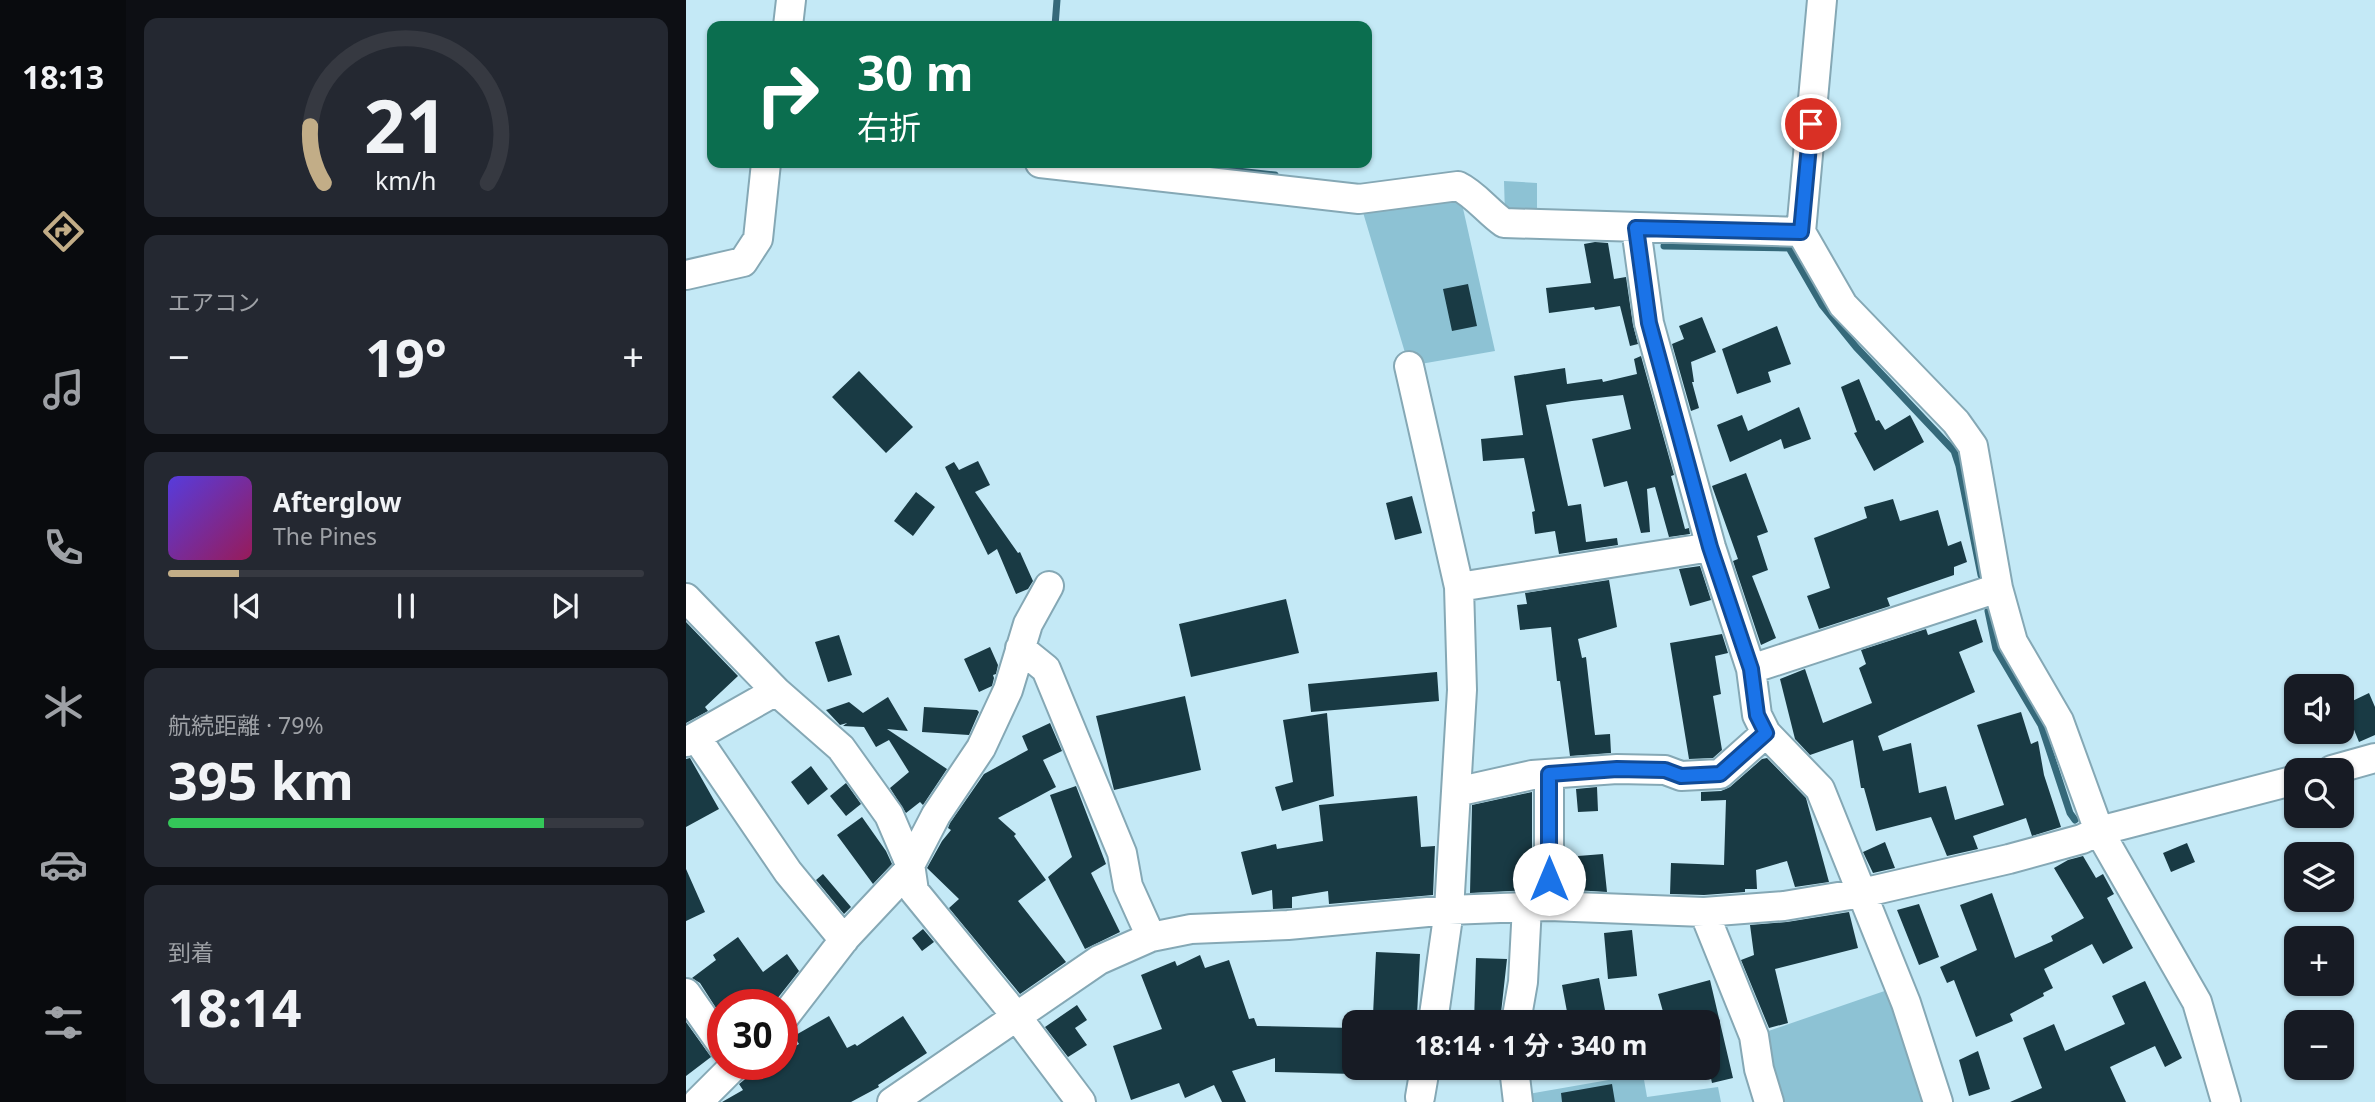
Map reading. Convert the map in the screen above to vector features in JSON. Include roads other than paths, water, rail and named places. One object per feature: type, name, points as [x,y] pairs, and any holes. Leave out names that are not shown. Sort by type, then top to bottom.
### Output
[{"type":"street","points":[[789,21],[791,0]]},
{"type":"street","points":[[1822,0],[1801,232],[1843,305],[1956,422],[1973,446],[1998,588],[2013,642],[2059,721],[2099,831],[2197,1002],[2226,1102]]},
{"type":"street","points":[[686,275],[743,262],[758,239],[765,168]]},
{"type":"street","points":[[1084,168],[1359,199],[1458,186],[1467,190],[1504,223],[1801,232]]},
{"type":"street","points":[[1636,228],[1649,323],[1710,547],[1751,669],[1757,715],[1766,733],[1820,789],[1906,1003],[1938,1102]]},
{"type":"street","points":[[1409,366],[1459,587],[1462,690],[1450,910],[1435,1010]]},
{"type":"street","points":[[1459,587],[1710,547]]},
{"type":"street","points":[[798,999],[844,940],[906,873],[936,815],[981,748],[1008,690],[1028,624],[1049,586]]},
{"type":"street","points":[[1751,669],[1998,588]]},
{"type":"street","points":[[686,598],[776,691],[841,748],[889,815],[910,864],[914,891],[1017,1017],[1081,1102]]},
{"type":"street","points":[[1020,648],[1046,669],[1122,853],[1128,886],[1151,936]]},
{"type":"street","points":[[776,691],[691,739],[788,872],[844,940]]},
{"type":"street","points":[[1456,792],[1532,775],[1617,769],[1665,770],[1681,776],[1720,774],[1766,733]]},
{"type":"street","points":[[2354,764],[2375,758]]},
{"type":"street","points":[[1518,1010],[1538,906],[1549,774]]},
{"type":"street","points":[[892,1102],[1099,960],[1151,936],[1191,929],[1288,925],[1450,910],[1538,906],[1704,912],[1784,906],[1862,893],[2008,859],[2082,839],[2099,831],[2284,783]]},
{"type":"street","points":[[1704,912],[1754,1036],[1759,1069],[1769,1102]]},
{"type":"street","points":[[686,993],[707,1023]]},
{"type":"street","points":[[698,1102],[720,1080]]},
{"type":"street","points":[[1420,1097],[1423,1080]]},
{"type":"street","points":[[1515,1080],[1518,1102]]},
{"type":"waterway","points":[[1055,21],[1057,0]]},
{"type":"waterway","points":[[1211,168],[1275,175]]},
{"type":"waterway","points":[[1664,246],[1789,248],[1822,305],[1856,347],[1954,451],[1981,575]]},
{"type":"waterway","points":[[1988,611],[1996,649],[2041,725],[2070,813],[2075,820]]}]
